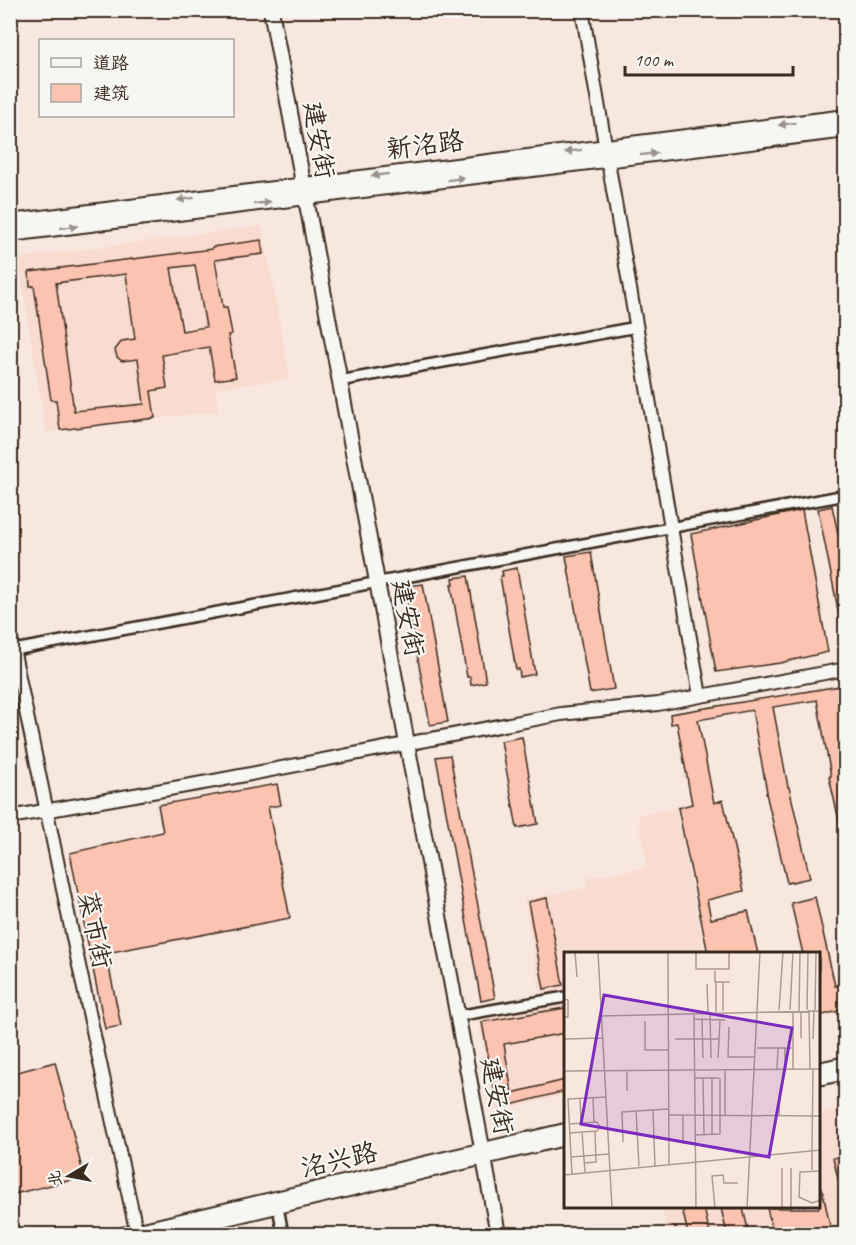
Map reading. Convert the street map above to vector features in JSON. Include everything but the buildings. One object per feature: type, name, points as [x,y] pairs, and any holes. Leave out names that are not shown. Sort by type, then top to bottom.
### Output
[{"type":"main road","name":"建安街","points":[[270,10],[498,1234]]},
{"type":"main road","name":"新洺路","points":[[10,222],[304,191],[607,153],[846,117]]},
{"type":"main road","name":"新洺路","points":[[607,153],[846,130]]},
{"type":"main road","name":"新洺路","points":[[10,234],[304,191]]},
{"type":"street","points":[[582,10],[700,696]]},
{"type":"street","points":[[844,10],[846,15]]},
{"type":"street","points":[[339,381],[637,327]]},
{"type":"street","points":[[14,650],[846,495]]},
{"type":"street","name":"菜市街","points":[[10,634],[137,1233]]},
{"type":"street","points":[[10,817],[214,781],[561,714],[653,704],[846,669]]},
{"type":"street","points":[[457,1016],[564,997]]},
{"type":"street","points":[[820,1069],[846,1063]]},
{"type":"street","points":[[820,1079],[846,1073]]},
{"type":"street","name":"洺兴路","points":[[163,1234],[483,1154],[564,1130]]},
{"type":"street","name":"洺兴路","points":[[123,1234],[137,1233],[483,1154],[564,1139]]},
{"type":"street","points":[[278,1207],[283,1234]]},
{"type":"shaded area","points":[[262,226],[290,379],[215,388],[218,411],[46,432],[18,258]]},
{"type":"shaded area","points":[[676,808],[705,952],[564,952],[564,1095],[496,1111],[478,1017],[543,1005],[524,899],[587,888],[586,878],[647,867],[638,815]]},
{"type":"shaded area","points":[[845,1108],[845,1234],[668,1234],[662,1209],[820,1209],[820,1114]]}]
